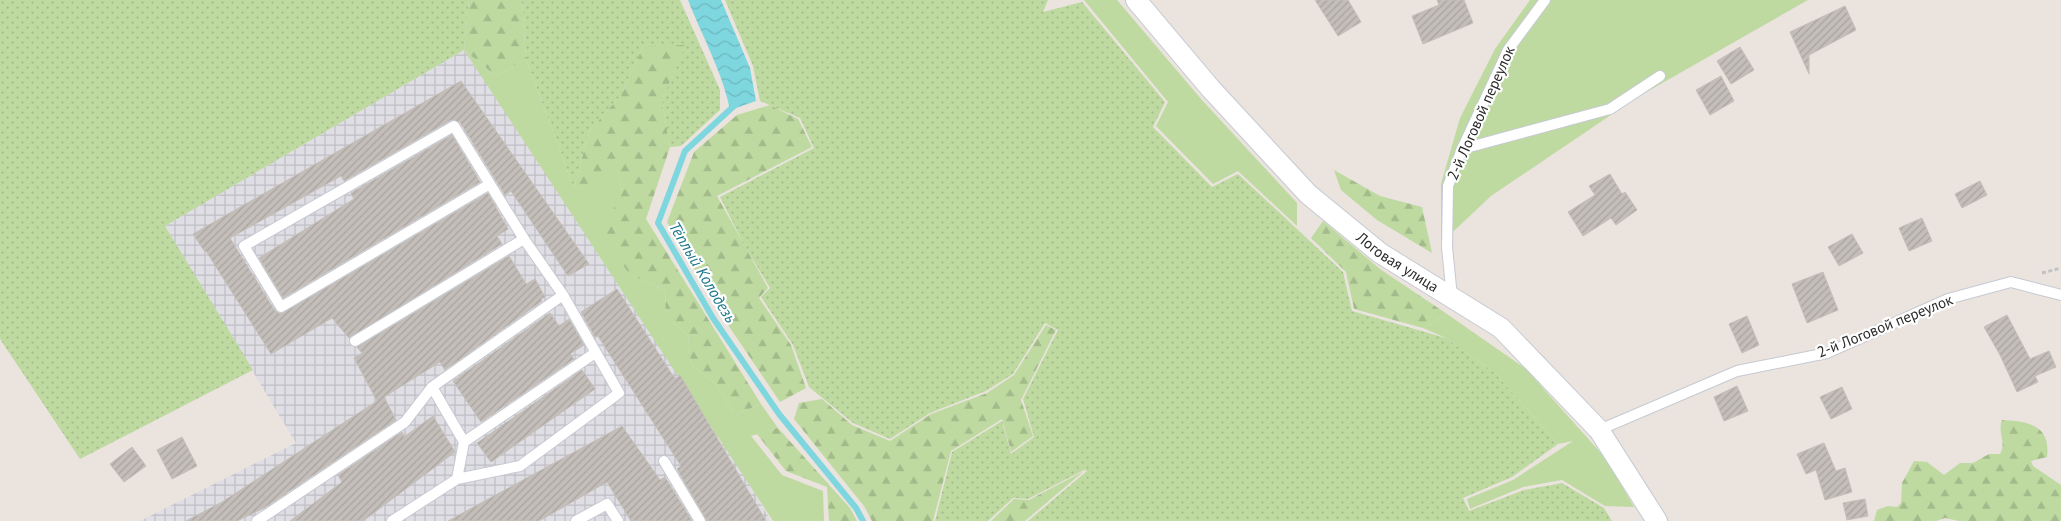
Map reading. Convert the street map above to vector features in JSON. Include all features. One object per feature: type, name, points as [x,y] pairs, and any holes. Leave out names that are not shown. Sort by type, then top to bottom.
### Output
[{"type":"street","name":"Логовая улица","points":[[1136,0],[1211,89],[1308,194],[1380,253],[1501,328],[1599,430],[1657,521]]},
{"type":"lane","name":"2-й Логовой переулок","points":[[1452,296],[1447,246],[1448,186],[1462,149],[1508,50],[1545,0]]},
{"type":"lane","points":[[1462,149],[1610,109],[1660,76]]},
{"type":"lane","points":[[392,521],[457,479],[520,466],[619,393],[563,295],[524,238],[454,126],[244,246],[281,307],[490,184]]},
{"type":"lane","points":[[355,341],[524,238]]},
{"type":"lane","name":"2-й Логовой переулок","points":[[1599,430],[1737,371],[1826,353],[1948,299],[2010,282],[2061,295]]},
{"type":"lane","points":[[257,521],[405,422],[432,387],[563,295]]},
{"type":"lane","points":[[464,442],[595,353]]},
{"type":"lane","points":[[432,387],[464,442],[457,479]]},
{"type":"lane","points":[[664,461],[700,521]]},
{"type":"lane","points":[[576,521],[607,504],[618,521]]},
{"type":"shaded area","points":[[464,50],[678,363],[771,521],[140,521],[296,443],[165,226]]},
{"type":"green space","points":[[0,0],[469,0],[464,50],[165,226],[253,370],[80,459],[0,339]]},
{"type":"green space","points":[[469,0],[522,0],[526,59],[496,76],[464,50]]},
{"type":"green space","points":[[522,0],[680,0],[720,90],[720,110],[681,146],[670,147],[662,100],[686,45],[643,46],[621,95],[589,131],[574,188],[526,59]]},
{"type":"green space","points":[[725,0],[1048,0],[1043,12],[1082,2],[1165,102],[1153,127],[1212,187],[1238,174],[1343,272],[1352,311],[1446,338],[1495,373],[1558,444],[1512,477],[1463,498],[1469,511],[1524,490],[1562,483],[1604,508],[1612,521],[1028,521],[1087,471],[1084,470],[1028,499],[1013,498],[988,521],[935,521],[952,452],[1002,421],[1011,454],[1034,437],[1023,399],[1058,330],[1045,323],[1013,374],[986,391],[930,413],[890,439],[853,423],[809,387],[793,345],[761,297],[770,288],[744,245],[720,197],[814,148],[800,118],[760,101],[753,66]]},
{"type":"green space","points":[[1084,0],[1117,0],[1201,99],[1297,203],[1297,226],[1238,171],[1213,184],[1156,126],[1168,102]]},
{"type":"green space","points":[[1530,0],[1808,0],[1636,98],[1491,196],[1441,243],[1441,184],[1460,118],[1495,49]]},
{"type":"green space","points":[[687,44],[662,100],[670,147],[646,219],[761,404],[735,415],[716,384],[691,365],[688,335],[665,316],[666,291],[629,274],[602,231],[622,192],[616,161],[607,184],[574,188],[589,131],[621,95],[643,46]]},
{"type":"green space","points":[[464,50],[496,76],[526,59],[574,188],[607,183],[616,159],[622,192],[617,203],[629,274],[666,291],[665,316],[688,335],[691,365],[716,384],[735,415],[761,404],[778,428],[751,436],[782,475],[823,491],[824,521],[773,521]]},
{"type":"green space","points":[[770,105],[798,119],[812,147],[717,196],[768,288],[759,298],[791,345],[806,388],[780,402],[722,316],[667,222],[694,152],[737,115]]},
{"type":"green space","points":[[1334,170],[1380,196],[1422,207],[1432,253],[1377,220],[1341,190]]},
{"type":"green space","points":[[1323,221],[1380,269],[1447,314],[1423,328],[1354,309],[1346,272],[1311,238]]},
{"type":"green space","points":[[1447,314],[1526,369],[1607,460],[1634,507],[1605,506],[1562,480],[1523,487],[1470,509],[1467,499],[1513,480],[1573,441],[1558,444],[1495,373],[1446,338],[1423,328]]},
{"type":"green space","points":[[1046,325],[1056,330],[1021,400],[1033,436],[1011,452],[1002,419],[951,451],[933,521],[872,521],[864,506],[794,419],[799,403],[822,399],[852,425],[890,441],[931,414],[987,393],[1014,375]]},
{"type":"green space","points":[[2002,420],[2029,424],[2041,431],[2047,446],[2047,457],[2031,461],[2033,466],[2061,485],[2061,521],[1959,521],[1945,518],[1936,521],[1874,521],[1877,510],[1888,506],[1897,507],[1901,503],[1902,483],[1914,461],[1927,462],[1944,475],[1960,463],[1973,463],[1989,454],[2000,454],[2003,446]]},
{"type":"green space","points":[[778,428],[850,508],[857,521],[829,521],[827,487],[786,471],[757,434]]},
{"type":"green space","points":[[1084,471],[1025,521],[991,521],[1014,499],[1029,500]]},
{"type":"water","points":[[688,0],[721,0],[750,68],[756,101],[730,110],[717,68]]},
{"type":"building","points":[[1315,0],[1348,0],[1361,22],[1338,36]]},
{"type":"building","points":[[1437,0],[1464,0],[1473,23],[1423,44],[1412,16],[1439,5]]},
{"type":"building","points":[[1845,6],[1856,30],[1809,55],[1809,74],[1790,32]]},
{"type":"building","points":[[1740,47],[1754,70],[1731,84],[1717,61]]},
{"type":"building","points":[[1721,76],[1734,101],[1710,115],[1696,90]]},
{"type":"building","points":[[461,81],[589,264],[568,276],[511,191],[505,195],[460,122],[451,120],[344,181],[341,176],[230,238],[275,311],[281,314],[488,193],[508,229],[497,236],[502,244],[349,338],[332,318],[271,354],[206,251],[193,234]]},
{"type":"building","points":[[452,135],[480,182],[283,298],[259,258],[354,199],[351,193]]},
{"type":"building","points":[[1610,174],[1622,194],[1625,192],[1637,210],[1616,225],[1611,218],[1583,236],[1568,212],[1595,195],[1589,186]]},
{"type":"building","points":[[1980,181],[1987,195],[1962,208],[1955,194]]},
{"type":"building","points":[[1922,218],[1932,241],[1909,251],[1899,228]]},
{"type":"building","points":[[1852,234],[1863,253],[1839,266],[1828,247]]},
{"type":"building","points":[[509,256],[526,284],[535,279],[545,297],[541,299],[542,301],[445,370],[440,362],[384,397],[396,420],[264,508],[237,521],[186,521],[222,502],[377,401],[354,358],[362,353],[357,347]]},
{"type":"building","points":[[1823,272],[1838,310],[1807,323],[1792,284]]},
{"type":"building","points":[[617,289],[675,379],[680,375],[766,521],[707,521],[677,469],[681,466],[598,336],[595,337],[581,312]]},
{"type":"building","points":[[550,313],[559,326],[569,319],[584,345],[570,354],[574,359],[481,422],[453,381]]},
{"type":"building","points":[[2007,315],[2030,359],[2049,351],[2056,367],[2035,376],[2038,382],[2017,392],[2000,355],[1984,327]]},
{"type":"building","points":[[1747,316],[1759,345],[1742,353],[1729,324]]},
{"type":"building","points":[[582,370],[595,389],[491,462],[477,443]]},
{"type":"building","points":[[1737,386],[1748,411],[1724,421],[1714,397]]},
{"type":"building","points":[[1842,387],[1852,409],[1831,419],[1820,397]]},
{"type":"building","points":[[433,416],[455,452],[363,521],[290,521],[342,482],[338,475],[402,432],[404,437]]},
{"type":"building","points":[[622,426],[660,480],[665,477],[692,521],[631,521],[607,482],[539,521],[448,521]]},
{"type":"building","points":[[182,437],[197,466],[172,479],[157,450]]},
{"type":"building","points":[[1824,443],[1836,471],[1845,468],[1852,492],[1825,500],[1816,470],[1806,474],[1797,454]]},
{"type":"building","points":[[132,447],[146,466],[124,482],[110,464]]},
{"type":"building","points":[[1865,499],[1868,516],[1847,520],[1843,503]]},
{"type":"waterway","name":"Тёплый Колодезь","points":[[735,105],[685,151],[658,223],[713,318],[779,414],[856,508],[863,521]]}]
